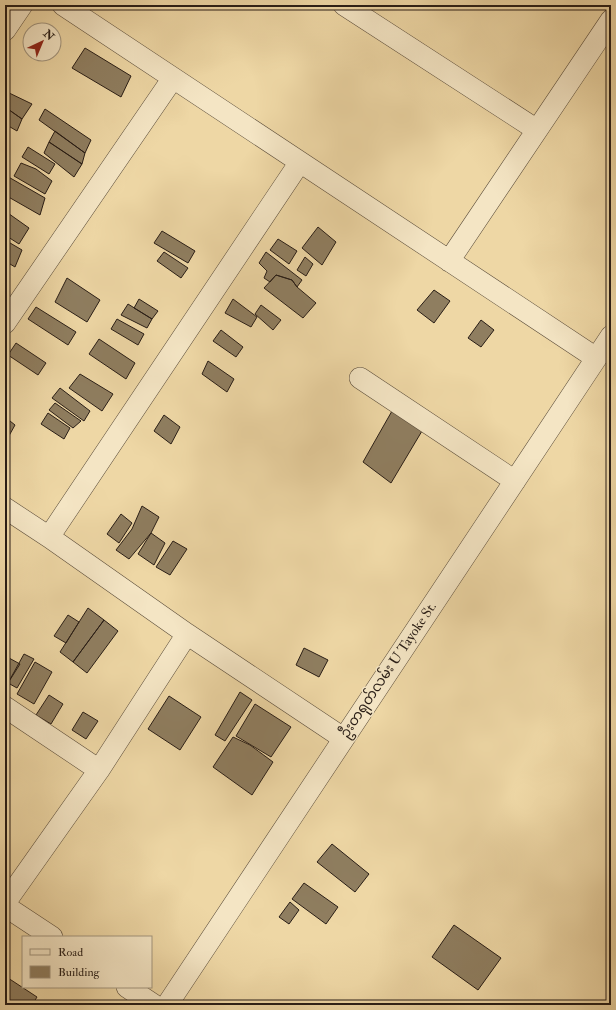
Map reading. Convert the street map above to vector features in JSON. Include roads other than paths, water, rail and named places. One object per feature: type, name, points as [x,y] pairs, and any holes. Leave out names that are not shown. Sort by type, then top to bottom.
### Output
[{"type":"street","points":[[5,30],[22,5]]},
{"type":"street","points":[[63,5],[596,358]]},
{"type":"street","points":[[344,5],[537,130]]},
{"type":"street","points":[[449,261],[611,20]]},
{"type":"street","points":[[5,323],[173,78]]},
{"type":"street","points":[[49,537],[300,162]]},
{"type":"street","name":"ဦးတရုတ်လမ်း U Tayoke St.","points":[[167,1005],[611,336]]},
{"type":"street","points":[[360,378],[515,481]]},
{"type":"street","points":[[5,508],[49,537],[187,634],[343,738]]},
{"type":"street","points":[[51,936],[5,904],[99,770],[187,634]]},
{"type":"street","points":[[5,707],[99,770]]},
{"type":"street","points":[[128,988],[154,1005]]}]
